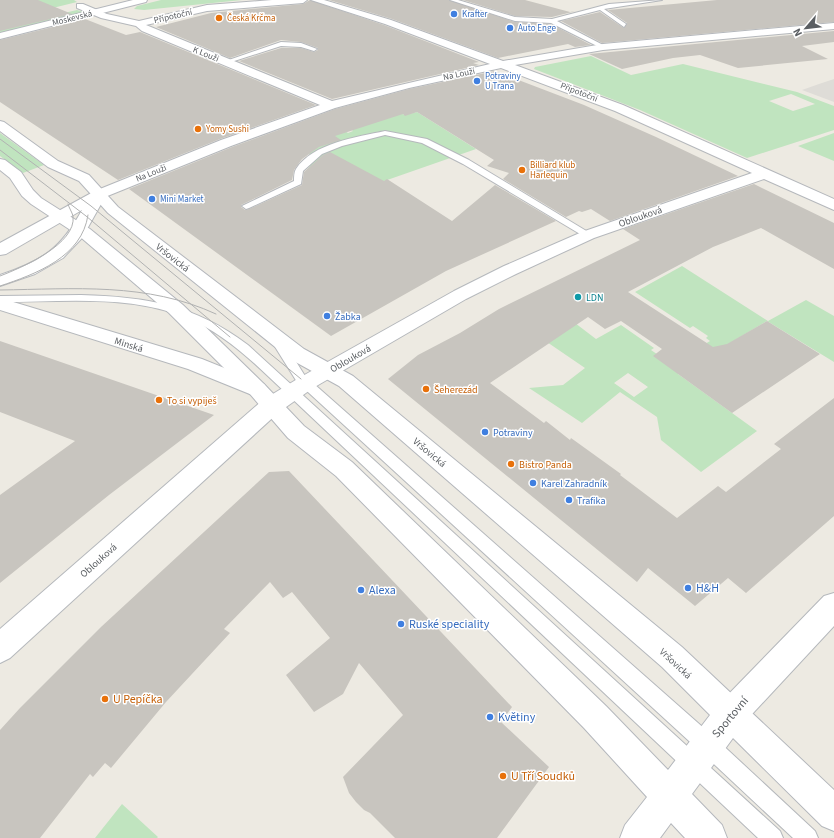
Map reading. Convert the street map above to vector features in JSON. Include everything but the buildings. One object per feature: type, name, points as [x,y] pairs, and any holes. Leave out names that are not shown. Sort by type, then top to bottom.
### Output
[{"type":"street","name":"Moskevská","points":[[0,36],[94,7],[110,8],[143,0]]},
{"type":"street","name":"Přípotoční","points":[[140,17],[207,8],[303,0]]},
{"type":"street","name":"Přípotoční","points":[[315,0],[388,22],[505,64],[618,108],[834,206]]},
{"type":"street","name":"K Louži","points":[[77,7],[94,7],[140,17],[145,29],[331,105]]},
{"type":"street","points":[[110,8],[140,17]]},
{"type":"street","name":"Na Louži","points":[[100,194],[226,143],[331,105],[408,85],[505,64],[603,47],[834,26]]},
{"type":"street","name":"Vršovická","points":[[0,125],[52,164],[84,178],[113,210],[297,354],[291,388],[296,432],[344,469],[566,687],[670,795],[709,838]]},
{"type":"street","name":"Vršovická","points":[[0,163],[16,175],[27,193],[78,228],[176,309],[291,388],[346,381],[666,652],[834,814]]},
{"type":"street","name":"Oblouková","points":[[0,648],[291,388],[510,270],[588,235],[764,174]]},
{"type":"street","points":[[0,250],[100,194]]},
{"type":"street","points":[[0,281],[24,272],[52,257],[71,241],[100,194]]},
{"type":"street","name":"Minská","points":[[0,304],[195,364],[291,388]]},
{"type":"street","name":"Sportovní","points":[[638,838],[730,715],[834,606]]},
{"type":"lane","points":[[454,0],[515,19],[552,21],[600,8],[658,0]]},
{"type":"lane","points":[[600,8],[624,25]]},
{"type":"lane","points":[[552,21],[603,47]]},
{"type":"lane","points":[[226,62],[281,44],[297,44],[314,49]]},
{"type":"lane","points":[[246,206],[298,182],[299,170],[319,152],[339,144],[385,133],[424,141],[466,162],[588,235]]},
{"type":"lane","points":[[0,299],[133,302],[176,309],[198,318],[230,337],[291,388],[701,754],[773,838]]},
{"type":"lane","points":[[291,388],[701,754],[808,838]]},
{"type":"shaded area","points":[[834,79],[834,102],[802,90],[819,84]]},
{"type":"green space","points":[[39,0],[74,0],[77,2],[0,21],[0,10]]},
{"type":"green space","points":[[161,0],[242,0],[144,10],[134,9],[137,6]]},
{"type":"green space","points":[[77,10],[87,13],[0,35],[0,28]]},
{"type":"green space","points":[[591,56],[631,75],[683,64],[797,92],[834,106],[834,130],[747,158],[640,110],[534,69],[535,67]],"holes":[[[791,94],[815,104],[793,111],[769,101]]]},
{"type":"green space","points":[[417,112],[476,149],[370,186],[306,171],[316,158],[305,151],[333,135],[345,131],[348,133],[353,131],[351,129],[400,113],[405,115]]},
{"type":"green space","points":[[0,133],[44,165],[23,173],[0,156]]},
{"type":"green space","points":[[834,133],[834,161],[798,146]]},
{"type":"green space","points":[[682,266],[768,321],[806,300],[834,316],[834,362],[767,321],[678,374],[757,431],[701,472],[661,440],[657,417],[620,392],[582,423],[529,388],[563,385],[585,368],[544,340],[575,323],[596,339],[621,325],[654,348],[651,350],[667,361],[675,362],[710,341],[706,338],[708,336],[693,326],[690,328],[635,292]],"holes":[[[628,373],[648,387],[634,397],[614,383]]]},
{"type":"green space","points":[[122,804],[158,837],[95,838]]},
{"type":"tram line","points":[[0,139],[91,206],[301,379]]},
{"type":"tram line","points":[[0,150],[87,217]]},
{"type":"tram line","points":[[0,276],[46,254],[66,236],[72,226],[73,216],[68,204]]},
{"type":"tram line","points":[[0,286],[28,276],[55,262],[67,253],[77,242],[84,230],[87,217]]},
{"type":"tram line","points":[[87,217],[191,305]]},
{"type":"tram line","points":[[0,290],[83,289],[137,292],[191,305]]},
{"type":"tram line","points":[[191,305],[216,314]]},
{"type":"tram line","points":[[191,305],[230,337]]},
{"type":"place","name":"Krafter","points":[[454,14]]},
{"type":"place","name":"Česká Krčma","points":[[219,18]]},
{"type":"place","name":"Auto Enge","points":[[510,28]]},
{"type":"place","name":"Potraviny U Trana","points":[[477,81]]},
{"type":"place","name":"Yomy Sushi","points":[[198,129]]},
{"type":"place","name":"Billiard klub Harlequin","points":[[522,170]]},
{"type":"place","name":"Mini Market","points":[[152,199]]},
{"type":"place","name":"LDN","points":[[578,297]]},
{"type":"place","name":"Žabka","points":[[327,316]]},
{"type":"place","name":"Šeherezád","points":[[426,389]]},
{"type":"place","name":"To si vypiješ","points":[[159,400]]},
{"type":"place","name":"Potraviny","points":[[485,432]]},
{"type":"place","name":"Bistro Panda","points":[[511,464]]},
{"type":"place","name":"Karel Zahradník","points":[[533,483]]},
{"type":"place","name":"Trafika","points":[[569,500]]},
{"type":"place","name":"H&H","points":[[688,588]]},
{"type":"place","name":"Alexa","points":[[361,590]]},
{"type":"place","name":"Ruské speciality","points":[[401,624]]},
{"type":"place","name":"U Pepíčka","points":[[105,699]]},
{"type":"place","name":"Květiny","points":[[490,717]]},
{"type":"place","name":"U Tří Soudků","points":[[503,776]]}]
